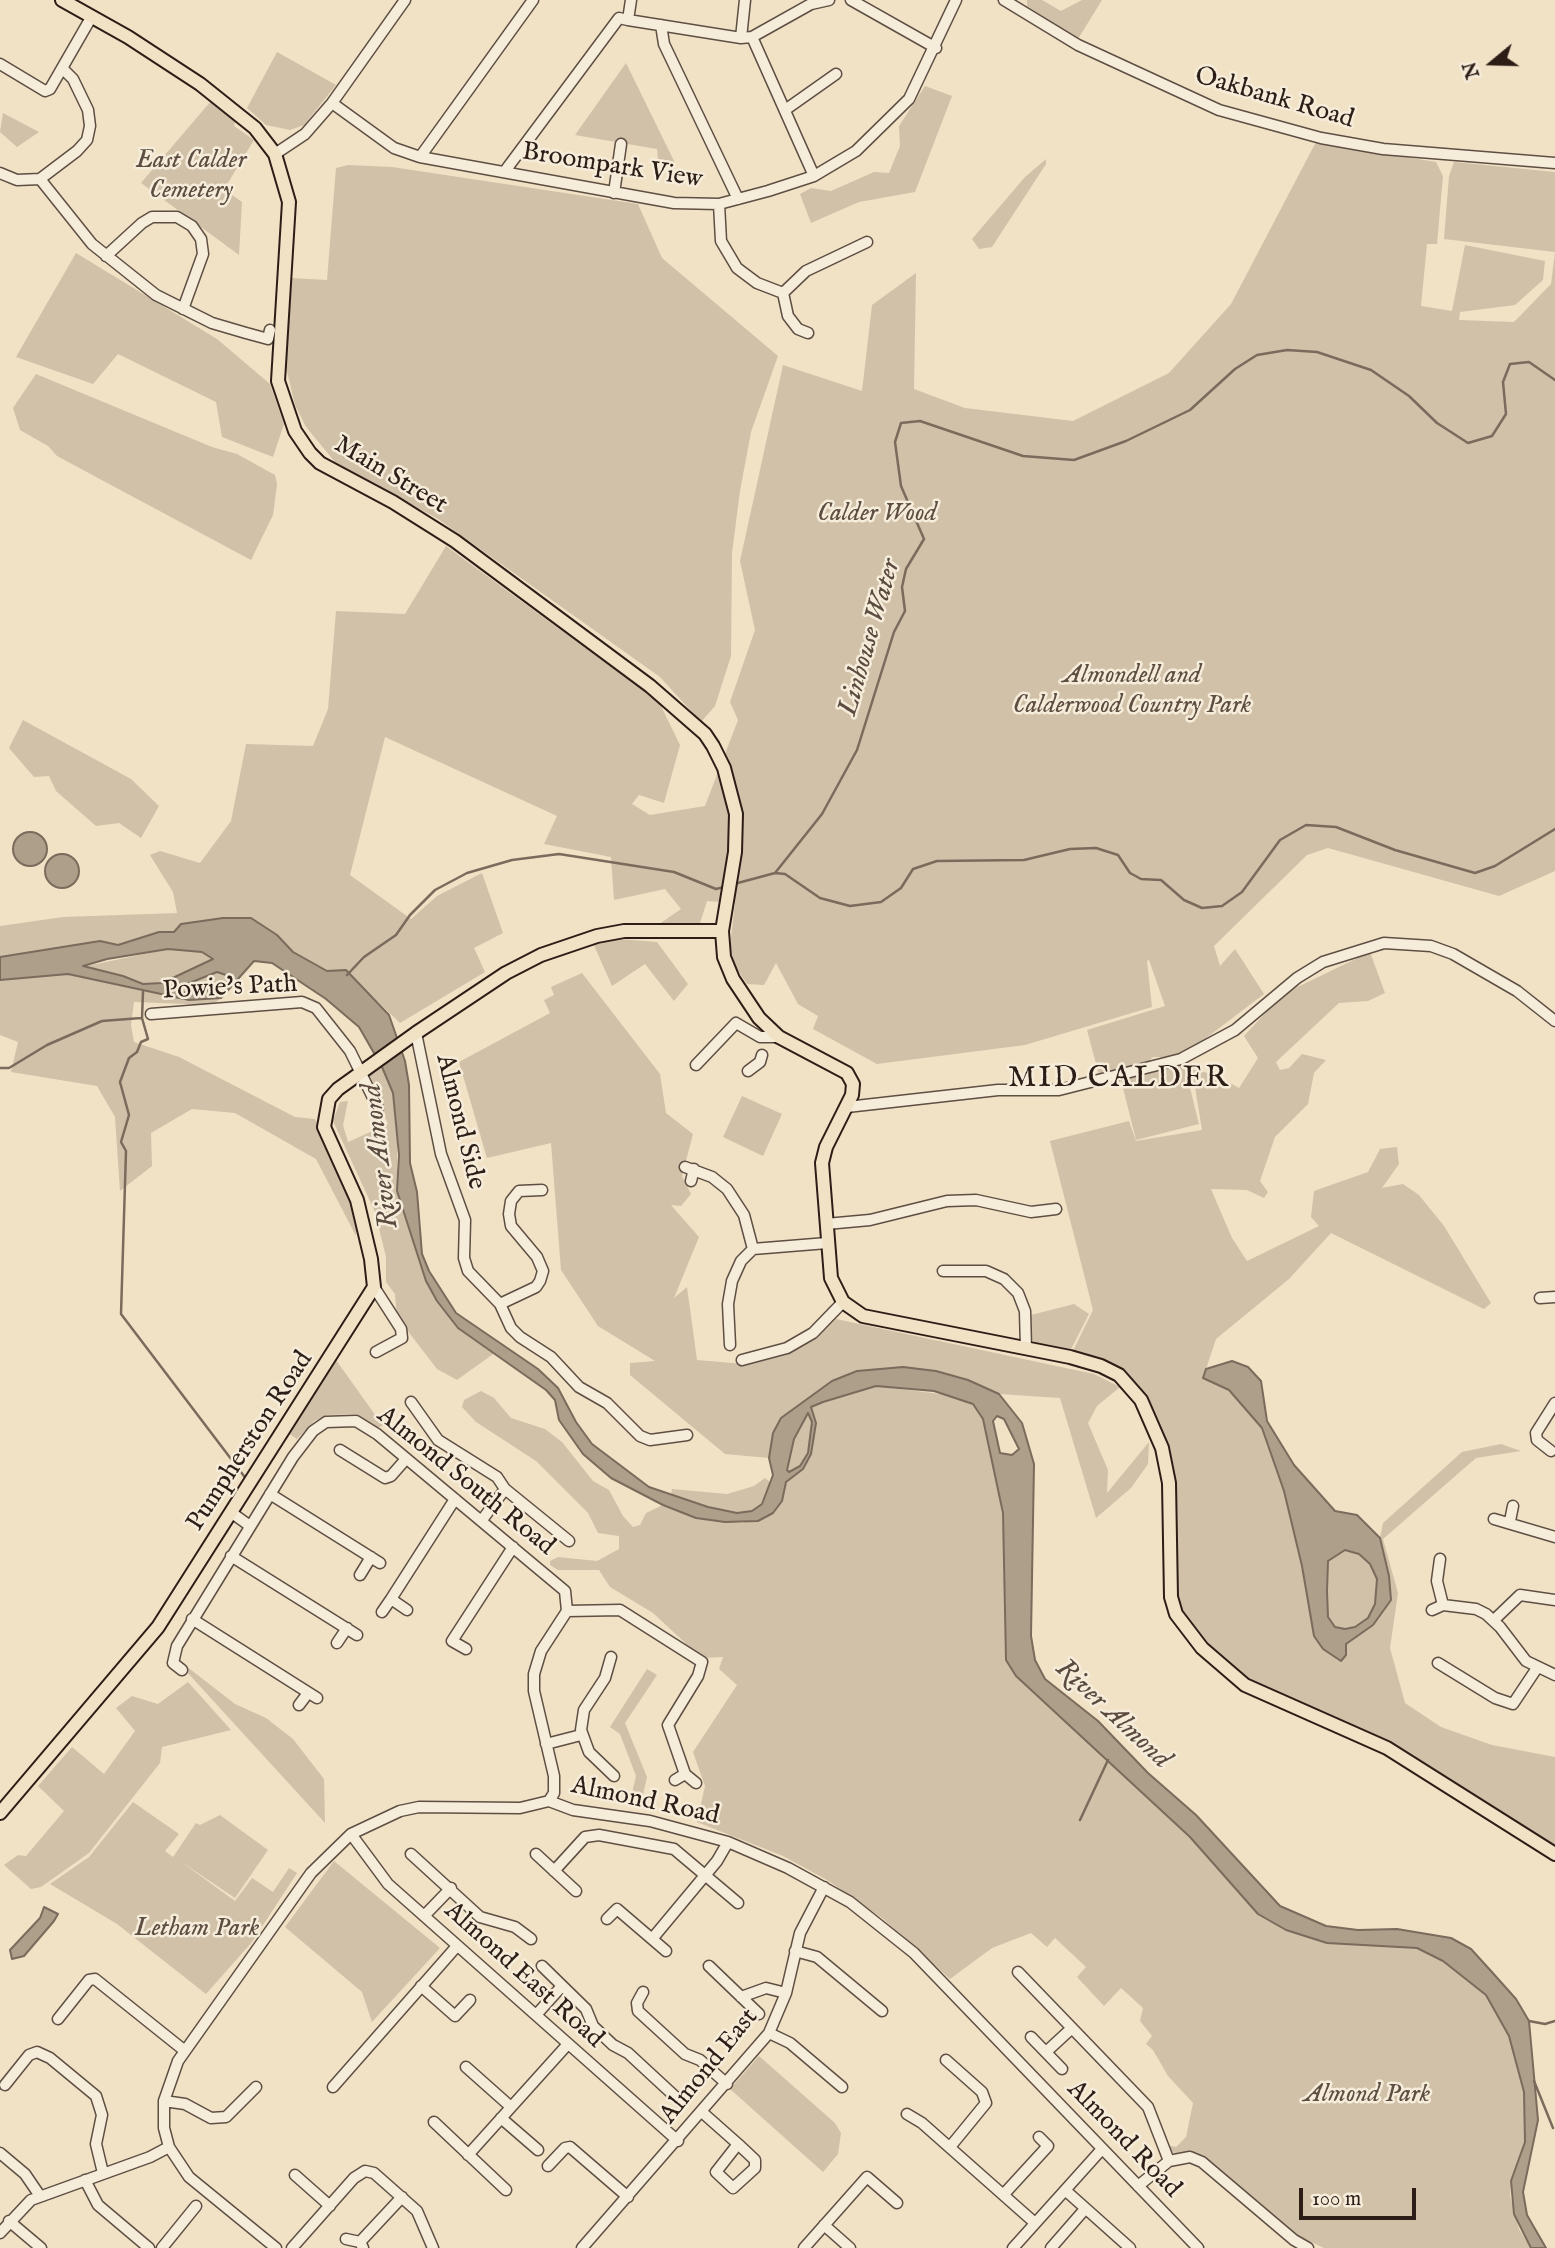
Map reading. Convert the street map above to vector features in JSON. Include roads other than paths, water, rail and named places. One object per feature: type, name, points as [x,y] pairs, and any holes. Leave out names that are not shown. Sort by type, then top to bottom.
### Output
[{"type":"main road","name":"Main Street","points":[[62,0],[92,16],[218,98],[255,128],[275,154],[286,182],[289,212],[278,381],[295,431],[320,463],[393,502],[454,541],[650,686],[705,734],[724,768],[733,797],[735,852],[722,931]]},
{"type":"main road","points":[[374,1287],[372,1259],[357,1200],[324,1127],[329,1099],[366,1068],[416,1033],[506,973],[541,955],[597,936],[624,931],[722,931],[724,957],[733,979],[759,1018],[769,1044],[841,1070],[847,1073],[853,1084],[847,1107],[822,1163],[831,1278],[843,1302],[863,1316],[1101,1366],[1130,1385],[1157,1431],[1167,1466],[1172,1605],[1188,1633],[1245,1685],[1387,1748],[1555,1854]]},
{"type":"main road","name":"Pumpherston Road","points":[[0,1813],[158,1627],[374,1287]]},
{"type":"street","points":[[275,154],[305,134],[332,103],[405,0]]},
{"type":"street","points":[[420,157],[533,0]]},
{"type":"street","points":[[628,20],[631,0]]},
{"type":"street","points":[[745,0],[747,37],[785,110],[814,176]]},
{"type":"street","points":[[505,171],[619,18],[747,37],[811,4],[829,0]]},
{"type":"street","points":[[851,0],[936,48]]},
{"type":"street","name":"Broompark View","points":[[332,103],[394,148],[420,157],[674,203],[719,204],[814,176],[856,151],[909,99],[936,48],[956,0]]},
{"type":"street","name":"Oakbank Road","points":[[1004,0],[1017,3],[1078,45],[1219,110],[1327,140],[1395,151],[1555,163]]},
{"type":"street","points":[[0,64],[45,90],[50,89],[92,16]]},
{"type":"street","points":[[661,25],[664,44],[738,199]]},
{"type":"street","points":[[0,173],[17,180],[40,179],[87,140],[90,126],[88,110],[73,79],[62,68]]},
{"type":"street","points":[[785,110],[836,74]]},
{"type":"street","points":[[614,193],[621,144]]},
{"type":"street","points":[[40,179],[73,224],[106,256],[156,295],[212,323],[268,339],[270,330]]},
{"type":"street","points":[[719,204],[721,242],[737,268],[757,283],[783,293]]},
{"type":"street","points":[[106,256],[152,217],[177,217],[192,226],[201,239],[203,254],[183,309]]},
{"type":"street","points":[[783,293],[806,271],[867,242]]},
{"type":"street","points":[[783,293],[788,316],[798,329],[808,332]]},
{"type":"street","points":[[847,1107],[998,1090],[1059,1090],[1181,1059],[1235,1030],[1297,978],[1323,962],[1384,943],[1419,944],[1453,954],[1517,990],[1555,1021]]},
{"type":"street","name":"Powie's Path","points":[[151,1014],[302,1002],[316,1007],[366,1068],[378,1108]]},
{"type":"street","points":[[696,1065],[736,1023],[769,1044],[760,1062],[748,1071]]},
{"type":"street","name":"Almond Side","points":[[416,1033],[441,1154],[465,1220],[464,1258],[468,1271],[500,1304]]},
{"type":"street","points":[[691,1181],[690,1168],[719,1182],[733,1197],[744,1215],[753,1249]]},
{"type":"street","points":[[542,1190],[517,1187],[511,1201],[511,1226],[537,1257],[543,1271],[536,1287],[500,1304],[511,1328],[551,1357],[579,1387],[607,1404],[640,1436],[650,1440],[667,1434],[687,1435]]},
{"type":"street","points":[[826,1224],[870,1220],[947,1200],[976,1200],[1031,1212],[1056,1209]]},
{"type":"street","points":[[730,1345],[728,1304],[732,1281],[741,1261],[753,1249],[827,1243]]},
{"type":"street","points":[[949,1274],[986,1270],[1004,1279],[1018,1293],[1026,1311],[1026,1349]]},
{"type":"street","points":[[374,1287],[401,1329],[402,1338],[376,1352]]},
{"type":"street","points":[[1540,1298],[1555,1297]]},
{"type":"street","points":[[742,1360],[787,1348],[805,1338],[843,1302]]},
{"type":"street","points":[[411,1402],[438,1440],[497,1477],[505,1489],[569,1541]]},
{"type":"street","points":[[1550,1451],[1537,1440],[1536,1433],[1555,1404]]},
{"type":"street","name":"Almond South Road","points":[[182,1670],[173,1662],[177,1646],[192,1619],[302,1444],[326,1422],[356,1421],[377,1434],[561,1587],[568,1598],[567,1611]]},
{"type":"street","points":[[347,1452],[384,1479],[391,1476],[406,1460]]},
{"type":"street","points":[[482,1520],[505,1489]]},
{"type":"street","points":[[270,1494],[376,1560],[360,1575]]},
{"type":"street","points":[[382,1612],[455,1499]]},
{"type":"street","points":[[1510,1521],[1513,1506]]},
{"type":"street","points":[[232,1513],[250,1526]]},
{"type":"street","points":[[1494,1519],[1510,1521],[1555,1537]]},
{"type":"street","points":[[466,1649],[450,1644],[513,1547]]},
{"type":"street","points":[[231,1556],[357,1635]]},
{"type":"street","points":[[1443,1565],[1437,1581],[1443,1605]]},
{"type":"street","points":[[1494,1620],[1520,1595],[1555,1601]]},
{"type":"street","points":[[391,1599],[407,1610]]},
{"type":"street","points":[[1432,1610],[1443,1605],[1476,1609],[1494,1620],[1514,1648],[1537,1668],[1555,1675]]},
{"type":"street","points":[[549,1801],[554,1793],[554,1776],[534,1691],[534,1674],[541,1651],[567,1611],[620,1610],[702,1662],[698,1676],[668,1725],[685,1774],[696,1783]]},
{"type":"street","points":[[192,1619],[312,1696],[299,1705]]},
{"type":"street","points":[[337,1643],[347,1629]]},
{"type":"street","points":[[606,1663],[605,1678],[584,1710],[581,1735],[597,1763],[614,1776]]},
{"type":"street","points":[[1442,1669],[1516,1708],[1537,1668]]},
{"type":"street","points":[[546,1744],[581,1735]]},
{"type":"street","points":[[675,1780],[685,1774]]},
{"type":"street","name":"Almond Road","points":[[169,2147],[164,2128],[164,2101],[170,2079],[185,2051],[311,1873],[351,1834],[400,1811],[419,1807],[432,1805],[520,1808],[549,1801],[573,1810],[650,1821],[728,1842],[824,1887],[873,1919],[914,1953],[1198,2248]]},
{"type":"street","name":"Almond East Road","points":[[351,1834],[388,1884],[678,2141]]},
{"type":"street","points":[[554,1871],[585,1837],[599,1835],[674,1849],[738,1903]]},
{"type":"street","points":[[652,1939],[706,1875],[728,1842]]},
{"type":"street","points":[[411,1854],[480,1917],[515,1927],[531,1940]]},
{"type":"street","points":[[537,1854],[576,1891]]},
{"type":"street","name":"Almond East","points":[[582,2248],[703,2113],[769,2033],[786,1993],[795,1951],[806,1920],[824,1887]]},
{"type":"street","points":[[424,1916],[451,1888]]},
{"type":"street","points":[[607,1919],[617,1909],[666,1951]]},
{"type":"street","points":[[333,2087],[457,1946]]},
{"type":"street","points":[[795,1951],[817,1957],[882,2011]]},
{"type":"street","points":[[542,1966],[586,2009],[593,2026],[681,2102]]},
{"type":"street","points":[[709,1966],[759,2014]]},
{"type":"street","points":[[1018,1972],[1148,2107],[1169,2161]]},
{"type":"street","points":[[58,2019],[89,1980],[95,1979],[185,2051]]},
{"type":"street","points":[[421,1986],[455,2016],[470,2000]]},
{"type":"street","points":[[536,2015],[562,1986]]},
{"type":"street","points":[[741,1997],[766,1988],[786,1993]]},
{"type":"street","points":[[643,1992],[637,2003],[638,2011],[685,2054],[700,2060],[727,2084]]},
{"type":"street","points":[[1046,2052],[1072,2028]]},
{"type":"street","points":[[769,2033],[790,2043],[842,2087]]},
{"type":"street","points":[[1031,2037],[1062,2069]]},
{"type":"street","points":[[468,2155],[568,2044]]},
{"type":"street","points":[[5,2085],[29,2055],[37,2052],[50,2058],[96,2096],[102,2115],[96,2144],[103,2173]]},
{"type":"street","points":[[946,2060],[982,2092],[986,2103],[950,2147]]},
{"type":"street","points":[[466,2067],[511,2107]]},
{"type":"street","points":[[164,2101],[185,2104],[211,2118],[226,2117],[256,2087]]},
{"type":"street","points":[[703,2113],[738,2144],[756,2164],[738,2187],[733,2188],[716,2172],[738,2144]]},
{"type":"street","points":[[907,2114],[950,2147],[1035,2223]]},
{"type":"street","points":[[501,2118],[538,2150]]},
{"type":"street","points":[[434,2122],[506,2190]]},
{"type":"street","points":[[1004,2194],[1048,2146],[1039,2137]]},
{"type":"street","points":[[0,2233],[24,2205],[40,2196],[169,2147],[189,2177],[276,2248]]},
{"type":"street","points":[[548,2166],[565,2148],[570,2147],[628,2197]]},
{"type":"street","points":[[1013,2248],[1102,2148]]},
{"type":"street","points":[[0,2153],[25,2174],[40,2196]]},
{"type":"street","points":[[1138,2186],[1169,2161],[1190,2157],[1202,2162],[1294,2240],[1308,2248]]},
{"type":"street","points":[[292,2248],[354,2178],[365,2171],[374,2172],[417,2211],[433,2248]]},
{"type":"street","points":[[804,2248],[864,2174],[897,2203]]},
{"type":"street","points":[[295,2175],[330,2206]]},
{"type":"street","points":[[85,2179],[93,2200],[149,2248]]},
{"type":"street","points":[[1065,2190],[1130,2248]]},
{"type":"street","points":[[346,2239],[361,2245],[402,2197]]},
{"type":"street","points":[[162,2248],[196,2206]]},
{"type":"street","points":[[1051,2248],[1085,2209]]},
{"type":"street","points":[[9,2221],[41,2248]]},
{"type":"street","points":[[824,2225],[850,2248]]},
{"type":"waterway","name":"Linhouse Water","points":[[775,873],[822,814],[857,750],[894,632],[905,611],[902,587],[906,569],[924,539],[901,486],[895,442],[901,423],[920,421],[1023,456],[1074,460],[1126,441],[1190,410],[1235,369],[1257,355],[1287,350],[1317,352],[1371,370],[1409,396],[1437,423],[1468,443],[1492,436],[1506,414],[1503,382],[1510,364],[1529,362],[1555,380]]},
{"type":"waterway","points":[[734,884],[775,873],[785,874],[820,898],[850,906],[881,902],[901,888],[913,869],[937,861],[1024,860],[1070,849],[1096,848],[1118,855],[1130,873],[1141,879],[1161,880],[1184,900],[1202,908],[1222,906],[1242,892],[1280,840],[1306,825],[1336,827],[1395,850],[1475,873],[1495,866],[1555,829]]},
{"type":"waterway","points":[[347,975],[364,957],[396,935],[410,915],[435,890],[467,873],[512,860],[559,854],[674,872],[716,889],[724,887]]},
{"type":"waterway","points":[[143,992],[142,1018],[148,1039],[141,1042],[137,1052],[129,1058],[120,1082],[129,1115],[121,1142],[126,1151],[121,1314],[247,1480]]},
{"type":"waterway","points":[[0,1068],[9,1068],[47,1045],[102,1021],[141,1018]]},
{"type":"waterway","points":[[1080,1820],[1108,1760]]},
{"type":"waterway","points":[[1529,2021],[1545,2024],[1555,2021]]},
{"type":"waterway","points":[[1534,2081],[1553,2128]]},
{"type":"district","name":"MID CALDER","points":[[1119,1080]]},
{"type":"park label","name":"East Calder Cemetery","points":[[191,177]]},
{"type":"park label","name":"Calder Wood","points":[[877,515]]},
{"type":"park label","name":"Almondell and Calderwood Country Park","points":[[1132,692]]},
{"type":"park label","name":"Letham Park","points":[[197,1930]]},
{"type":"park label","name":"Almond Park","points":[[1367,2096]]},
{"type":"water label","name":"River Almond","points":[[382,1156]]},
{"type":"water label","name":"River Almond","points":[[1112,1715]]}]
